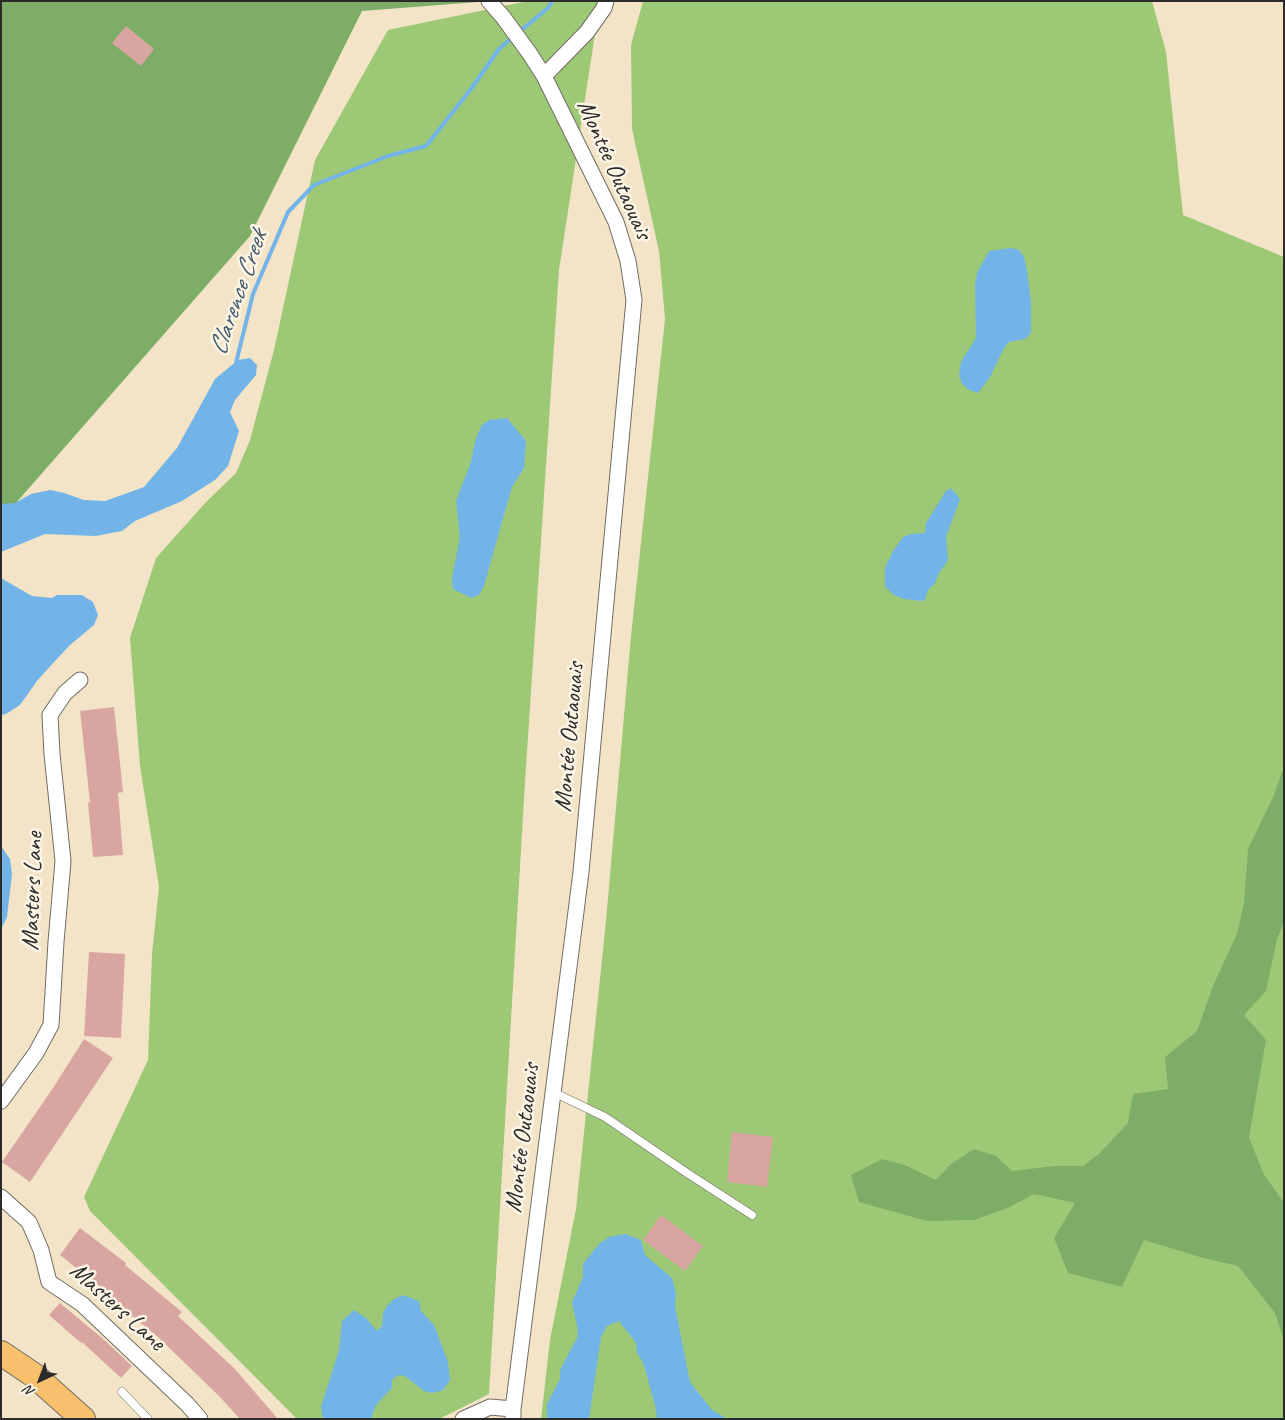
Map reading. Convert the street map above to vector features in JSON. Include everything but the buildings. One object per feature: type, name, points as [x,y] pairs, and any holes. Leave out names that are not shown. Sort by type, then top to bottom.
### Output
[{"type":"main road","points":[[1,1353],[35,1376],[83,1419]]},
{"type":"street","name":"Montée Outaouais","points":[[489,1],[503,17],[544,76],[616,222],[628,261],[634,300],[581,872],[513,1414]]},
{"type":"street","points":[[544,76],[587,32],[604,8],[606,1]]},
{"type":"street","name":"Masters Lane","points":[[1,1101],[36,1053],[51,1025],[63,862],[50,715],[65,693],[80,680]]},
{"type":"street","name":"Masters Lane","points":[[1,1197],[29,1222],[41,1250],[49,1282],[82,1304],[180,1397],[197,1418]]},
{"type":"street","points":[[463,1419],[490,1406],[513,1414]]},
{"type":"lane","points":[[553,1092],[605,1117],[752,1215]]},
{"type":"lane","points":[[122,1392],[148,1419]]},
{"type":"green space","points":[[1,1],[491,1],[362,11],[250,236],[1,520]]},
{"type":"green space","points":[[528,1],[600,1],[559,270],[525,782],[489,1394],[439,1419],[297,1419],[90,1211],[84,1197],[148,1060],[152,954],[159,887],[140,766],[130,638],[156,558],[206,502],[236,473],[250,440],[274,350],[315,160],[388,30]]},
{"type":"green space","points":[[643,1],[1152,1],[1166,52],[1183,215],[1284,257],[1284,1419],[541,1419],[550,1340],[576,1209],[606,921],[631,636],[665,319],[659,251],[632,129],[631,45]]},
{"type":"green space","points":[[1284,766],[1284,922],[1277,939],[1266,991],[1244,1015],[1266,1040],[1249,1137],[1263,1173],[1284,1203],[1284,1340],[1275,1313],[1238,1266],[1144,1240],[1122,1287],[1068,1273],[1054,1238],[1075,1203],[1034,1194],[1008,1208],[974,1220],[927,1221],[859,1202],[851,1175],[882,1159],[905,1165],[936,1180],[951,1164],[974,1149],[996,1156],[1012,1171],[1054,1166],[1083,1166],[1100,1153],[1128,1123],[1133,1094],[1168,1089],[1165,1057],[1197,1031],[1213,986],[1237,934],[1244,903],[1248,849],[1274,795]]},
{"type":"water","points":[[1011,248],[1019,250],[1024,257],[1031,301],[1031,333],[1025,339],[1009,342],[1004,348],[990,377],[978,393],[969,390],[962,384],[959,376],[961,362],[976,338],[975,284],[977,273],[989,251]]},
{"type":"water","points":[[250,358],[257,365],[256,375],[235,400],[230,412],[239,431],[228,466],[215,480],[182,501],[135,521],[122,531],[96,536],[45,534],[1,552],[1,504],[15,503],[31,494],[50,490],[84,500],[105,501],[144,487],[177,448],[215,379],[238,360]]},
{"type":"water","points":[[507,418],[526,441],[524,468],[512,487],[484,586],[479,595],[471,598],[453,589],[452,578],[460,537],[456,501],[471,462],[475,441],[481,426],[489,420]]},
{"type":"water","points":[[951,488],[960,499],[946,537],[948,560],[935,583],[928,590],[925,600],[904,599],[894,595],[885,587],[885,568],[893,551],[903,537],[911,534],[925,533],[926,523],[946,491]]},
{"type":"water","points":[[1,578],[32,596],[52,598],[57,595],[82,595],[93,602],[98,615],[94,625],[70,645],[55,661],[37,681],[20,705],[1,715]]},
{"type":"water","points":[[1,846],[10,859],[12,874],[7,917],[1,929]]},
{"type":"water","points":[[625,1234],[641,1240],[645,1255],[672,1278],[676,1294],[675,1306],[690,1382],[712,1410],[727,1419],[657,1419],[655,1405],[643,1362],[637,1353],[636,1343],[619,1321],[607,1326],[601,1337],[589,1419],[547,1419],[547,1404],[560,1379],[560,1370],[577,1338],[578,1331],[572,1302],[583,1277],[583,1264],[599,1244],[609,1237]]},
{"type":"water","points":[[403,1295],[419,1301],[421,1311],[434,1325],[448,1362],[450,1380],[443,1390],[432,1393],[424,1391],[405,1376],[398,1375],[392,1380],[392,1388],[376,1405],[371,1419],[323,1419],[321,1407],[339,1350],[342,1321],[354,1310],[366,1318],[377,1331],[382,1326],[383,1313],[387,1306],[394,1299]]},
{"type":"waterway","name":"Clarence Creek","points":[[519,32],[548,8],[552,1]]},
{"type":"waterway","name":"Clarence Creek","points":[[236,363],[253,294],[288,212],[314,185],[388,156],[426,146],[471,89],[499,49],[514,36]]}]
